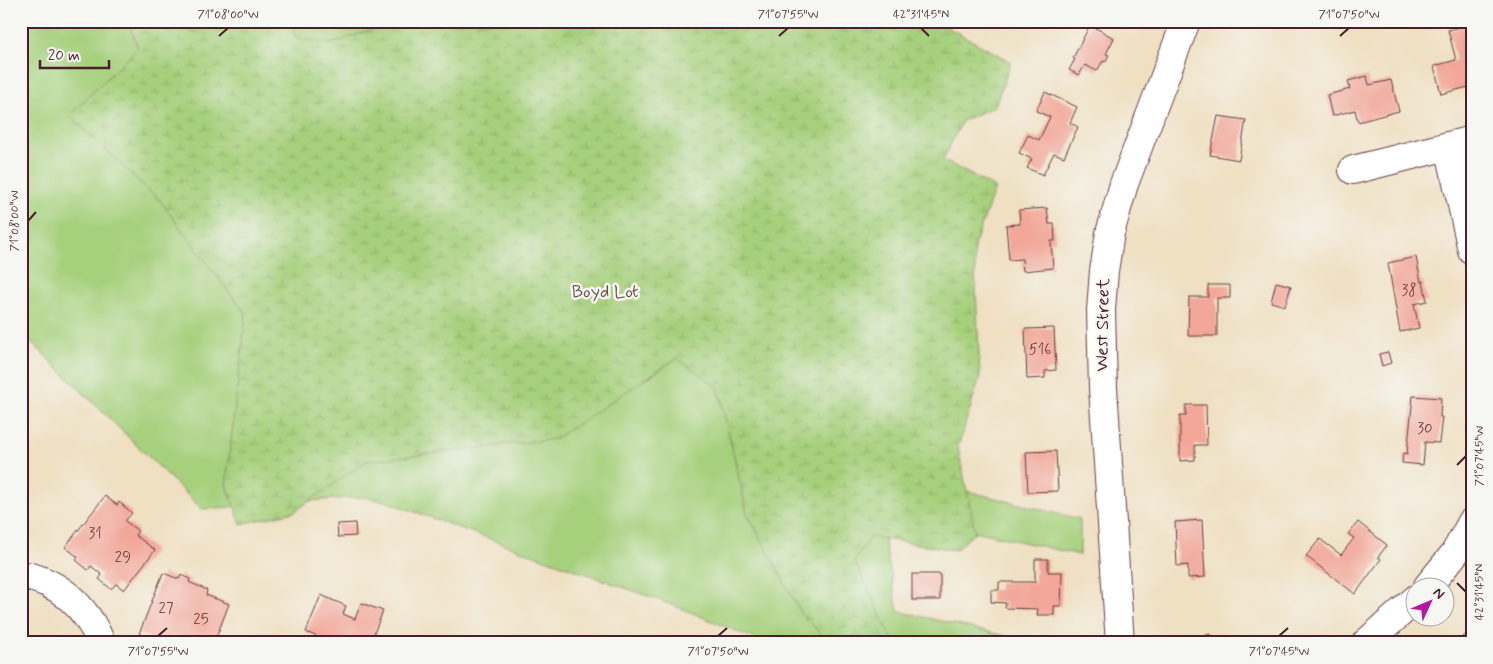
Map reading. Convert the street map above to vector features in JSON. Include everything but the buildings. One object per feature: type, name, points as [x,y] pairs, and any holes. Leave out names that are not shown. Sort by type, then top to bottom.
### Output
[{"type":"main road","name":"West Street","points":[[1120,643],[1103,396],[1101,310],[1104,271],[1110,233],[1124,184],[1186,21]]},
{"type":"main road","points":[[1353,170],[1460,143],[1472,250]]},
{"type":"main road","points":[[1436,576],[1455,553],[1472,522]]},
{"type":"main road","points":[[21,575],[47,582],[68,595],[83,610],[101,643]]},
{"type":"main road","points":[[1366,643],[1406,608]]},
{"type":"green space","name":"Boyd Lot","points":[[21,21],[933,21],[873,468],[1080,519],[1080,555],[878,509],[898,611],[1035,643],[765,643],[678,607],[385,501],[363,497],[202,509],[21,332]]},
{"type":"green space","name":"Boyd Lot","points":[[128,21],[290,21],[296,37],[331,44],[394,21],[936,21],[1011,62],[995,106],[962,121],[943,160],[995,188],[974,246],[980,376],[958,447],[975,532],[956,550],[871,537],[854,560],[894,643],[830,643],[802,615],[747,513],[718,387],[677,358],[555,439],[366,461],[294,512],[241,524],[226,484],[246,314],[160,201],[69,115],[138,48]]},
{"type":"waterway","points":[[21,29],[24,21]]}]
